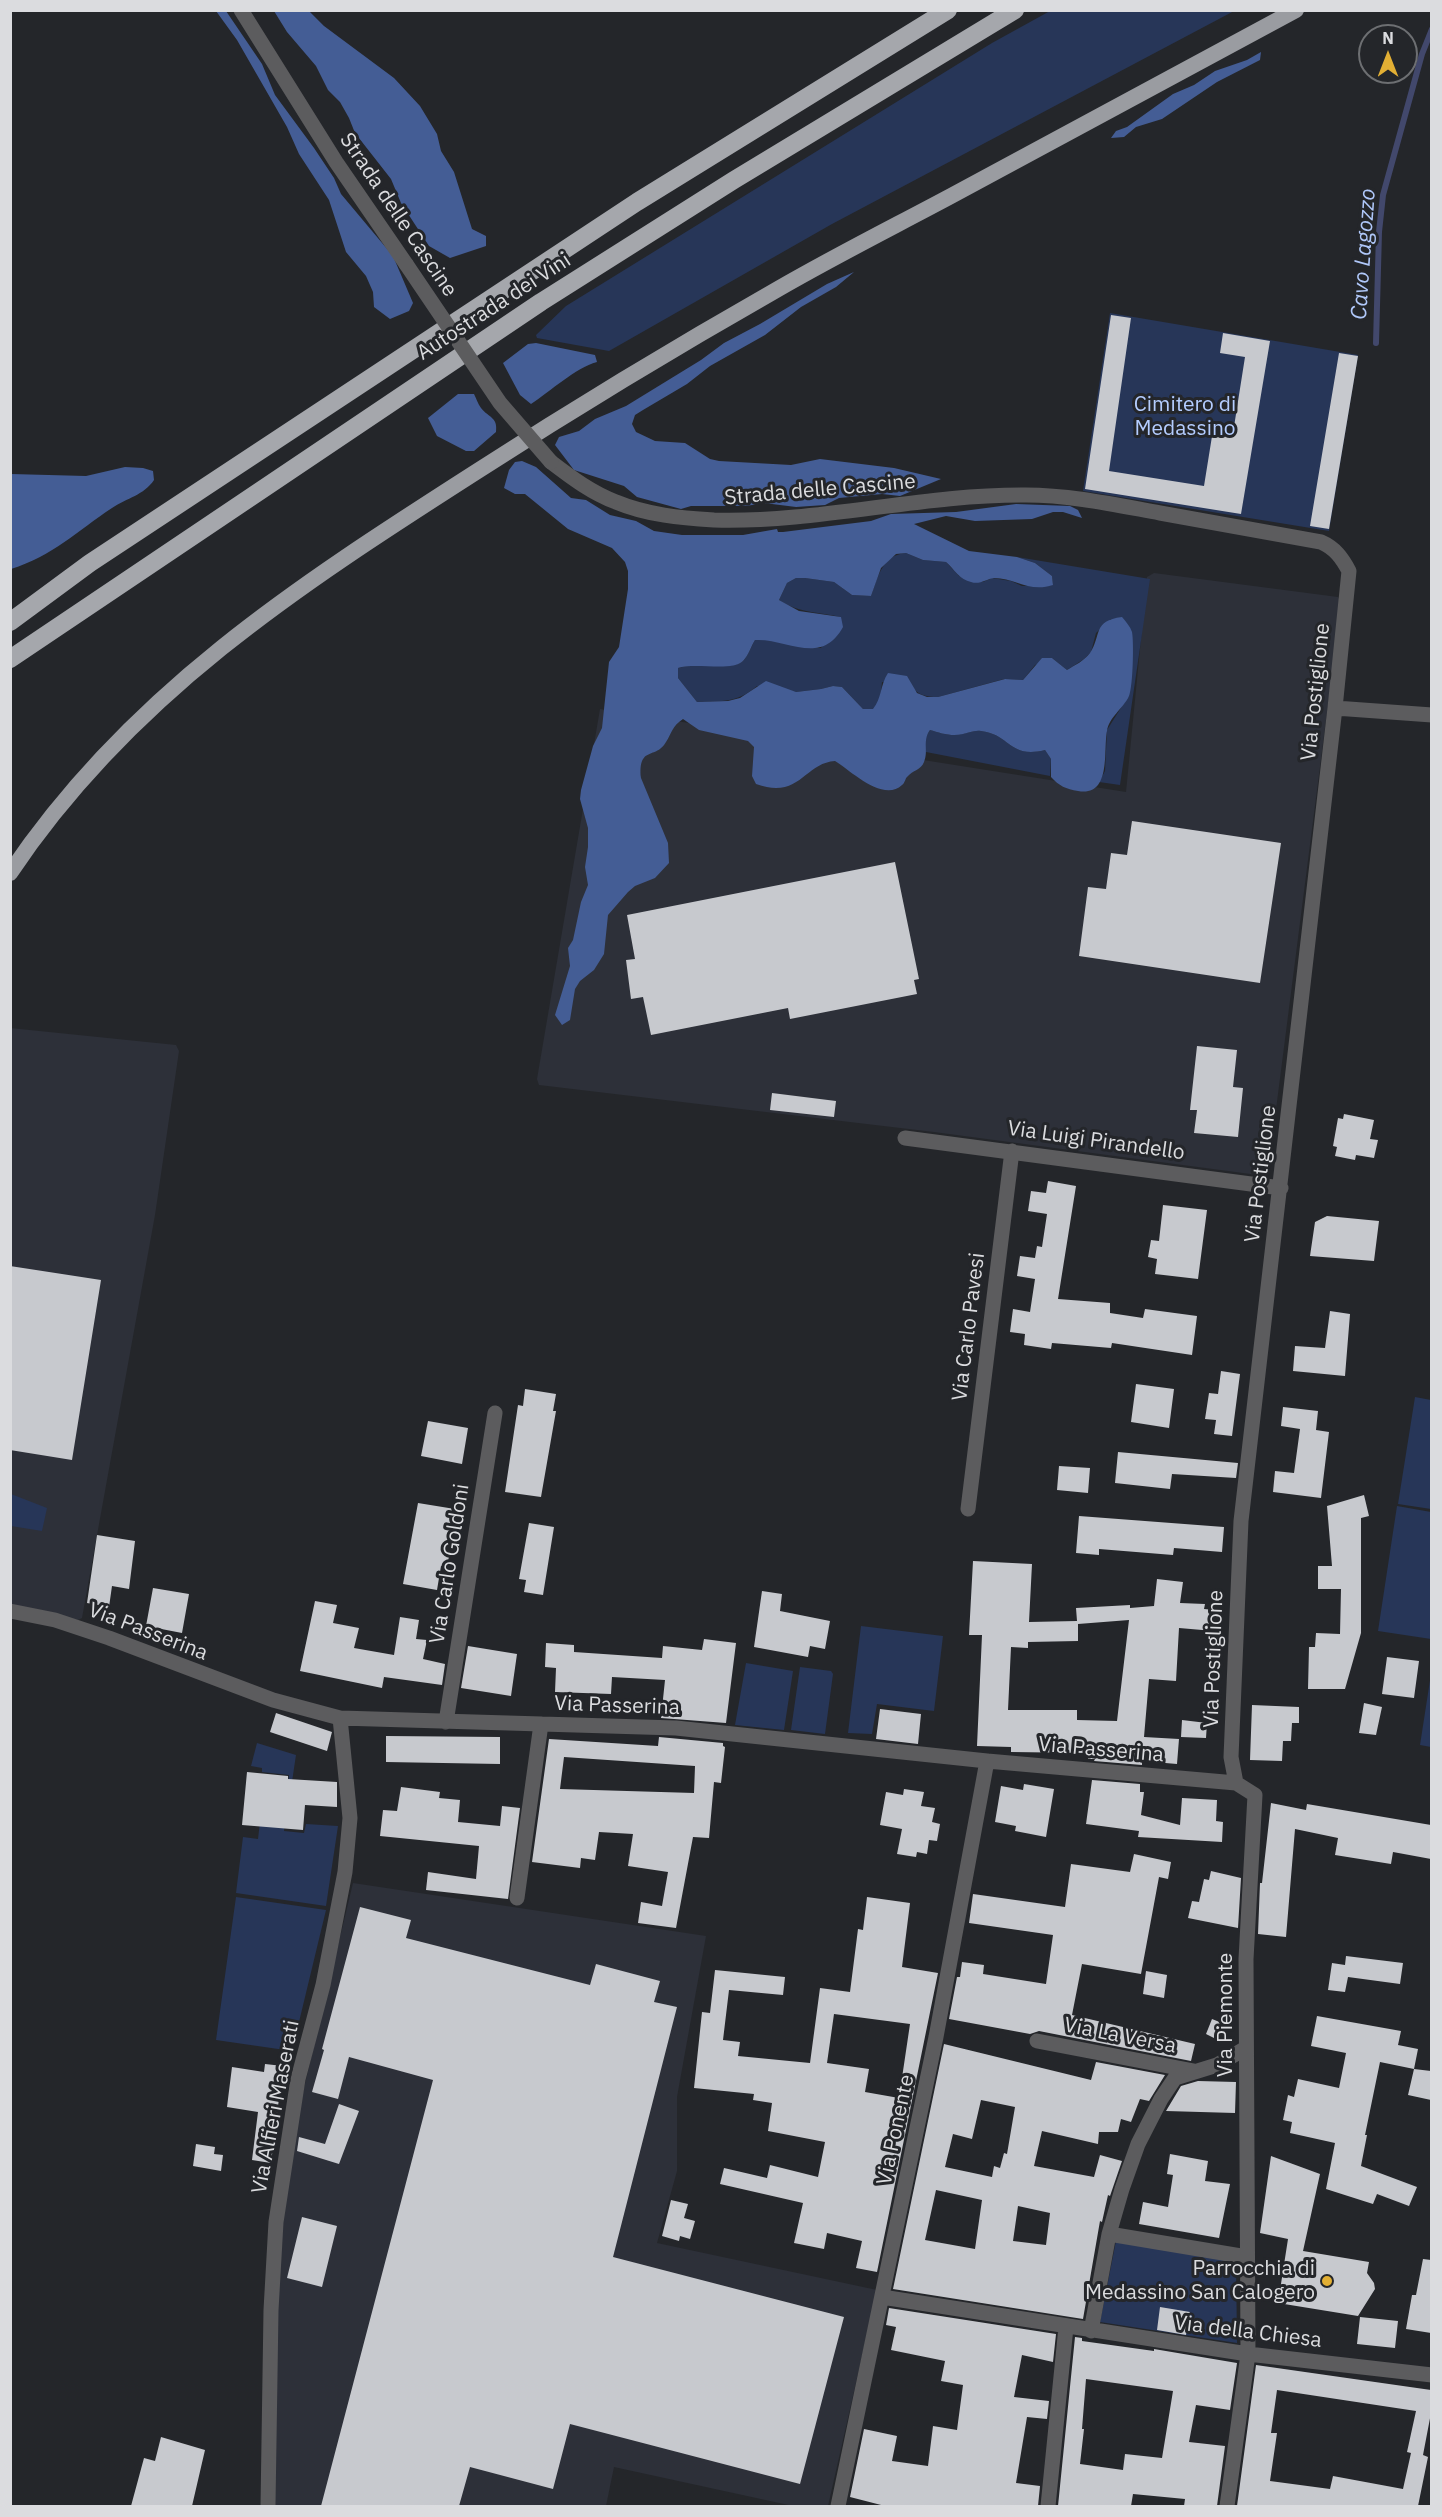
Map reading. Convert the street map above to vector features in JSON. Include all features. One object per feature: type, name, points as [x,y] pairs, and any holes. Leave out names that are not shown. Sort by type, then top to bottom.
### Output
[{"type":"highway","name":"Autostrada dei Vini","points":[[10,622],[90,563],[637,202],[948,10]]},
{"type":"highway","name":"Autostrada dei Vini","points":[[10,659],[542,302],[734,180],[1015,10]]},
{"type":"highway","points":[[10,873],[66,797],[103,755],[174,686],[264,613],[342,559],[577,407],[780,287],[1296,10]]},
{"type":"street","name":"Strada delle Cascine","points":[[241,10],[336,162],[500,403],[551,462],[595,493],[639,510],[670,516],[716,520],[775,519],[974,498],[1054,496],[1094,501],[1321,542],[1340,555],[1349,571]]},
{"type":"street","name":"Via Postiglione","points":[[1236,1782],[1231,1757],[1241,1521],[1281,1188],[1349,571]]},
{"type":"street","points":[[1335,708],[1431,715]]},
{"type":"street","name":"Via Luigi Pirandello","points":[[905,1138],[1281,1188]]},
{"type":"street","name":"Via Carlo Pavesi","points":[[968,1509],[1012,1151]]},
{"type":"street","name":"Via Carlo Goldoni","points":[[446,1722],[495,1413]]},
{"type":"street","name":"Via Passerina","points":[[10,1611],[55,1620],[273,1700],[340,1718],[676,1728],[987,1761],[1236,1782]]},
{"type":"street","name":"Via Alfieri Maserati","points":[[268,2506],[271,2310],[276,2222],[298,2079],[322,1985],[345,1872],[350,1818],[340,1718]]},
{"type":"street","points":[[517,1898],[541,1724]]},
{"type":"street","name":"Via Ponente","points":[[838,2506],[936,2037],[987,1761]]},
{"type":"street","name":"Via Piemonte","points":[[1236,1782],[1255,1795],[1246,1959],[1248,2354]]},
{"type":"street","name":"Via La Versa","points":[[1037,2041],[1195,2071]]},
{"type":"street","points":[[1091,2331],[1109,2234],[1122,2189],[1138,2144],[1161,2099],[1175,2078],[1217,2065],[1246,2048]]},
{"type":"street","points":[[1109,2234],[1247,2257]]},
{"type":"street","name":"Via della Chiesa","points":[[882,2297],[1248,2354],[1431,2375]]},
{"type":"street","points":[[1048,2506],[1066,2327]]},
{"type":"street","points":[[1227,2506],[1248,2354]]},
{"type":"shaded area","points":[[216,11],[226,11],[262,64],[275,95],[334,178],[341,194],[393,256],[413,303],[409,311],[390,319],[374,307],[373,292],[366,276],[346,252],[329,200],[299,154],[287,127],[237,40]]},
{"type":"shaded area","points":[[274,11],[309,11],[324,26],[394,78],[420,106],[437,134],[441,151],[454,172],[472,229],[486,236],[486,246],[450,258],[429,246],[401,203],[391,179],[355,133],[340,102],[328,90],[316,66],[287,32]]},
{"type":"shaded area","points":[[1261,52],[1260,60],[1217,82],[1162,119],[1136,127],[1124,137],[1111,138],[1116,131],[1127,127],[1173,94],[1194,85],[1215,71],[1247,60]]},
{"type":"shaded area","points":[[854,272],[836,287],[801,307],[765,335],[710,366],[687,384],[635,415],[632,424],[636,432],[655,441],[685,443],[710,459],[719,461],[791,465],[820,459],[894,468],[941,479],[900,496],[882,494],[839,498],[825,505],[796,507],[764,503],[746,506],[691,506],[681,509],[637,497],[624,486],[574,470],[555,445],[559,437],[579,431],[595,419],[626,406],[701,360],[724,343],[827,284]]},
{"type":"shaded area","points":[[536,343],[595,355],[597,362],[572,374],[531,404],[520,395],[503,363],[528,344]]},
{"type":"shaded area","points":[[458,394],[474,394],[481,408],[496,423],[496,432],[474,451],[466,451],[437,436],[428,418]]},
{"type":"shaded area","points":[[522,461],[536,467],[571,498],[586,500],[610,515],[636,521],[654,531],[682,535],[743,535],[777,529],[778,532],[783,532],[871,521],[891,514],[956,512],[1016,504],[1070,506],[1078,510],[1082,518],[1063,512],[1053,512],[1032,519],[975,521],[946,516],[914,524],[969,551],[1017,557],[1035,563],[1052,576],[1053,585],[1037,587],[994,578],[974,583],[957,574],[946,562],[923,560],[906,553],[896,554],[881,568],[871,596],[852,595],[834,582],[796,578],[787,583],[779,600],[799,611],[841,617],[843,627],[834,639],[824,646],[814,648],[755,640],[745,659],[738,664],[685,666],[678,668],[678,678],[697,702],[728,701],[740,698],[766,681],[796,692],[833,686],[842,687],[863,709],[873,709],[888,673],[907,676],[917,693],[927,697],[938,697],[1005,679],[1023,680],[1042,658],[1052,658],[1067,670],[1090,653],[1102,625],[1122,617],[1132,632],[1131,684],[1129,696],[1108,726],[1104,771],[1101,780],[1089,791],[1070,789],[1060,785],[1051,777],[1051,759],[1045,750],[1033,752],[1017,749],[998,736],[981,731],[955,735],[930,730],[926,738],[923,765],[894,790],[876,788],[835,761],[825,763],[792,784],[771,788],[756,784],[752,776],[754,747],[748,741],[699,730],[683,719],[674,727],[662,747],[645,757],[641,768],[641,778],[668,843],[669,863],[655,878],[635,886],[608,915],[604,954],[594,970],[580,981],[575,989],[570,1020],[562,1025],[555,1015],[570,966],[568,948],[573,940],[581,902],[588,885],[585,867],[588,828],[580,799],[581,790],[593,746],[602,728],[609,662],[619,647],[628,589],[628,571],[625,562],[612,548],[568,529],[525,494],[515,494],[504,488],[509,470],[515,462]]},
{"type":"shaded area","points":[[125,467],[153,471],[154,480],[140,493],[112,508],[52,550],[11,569],[11,474],[86,476]]},
{"type":"shaded area","points":[[1154,573],[1338,597],[1341,603],[1269,1164],[1258,1175],[934,1132],[539,1085],[537,1079],[600,709],[1126,792],[1147,577]]},
{"type":"shaded area","points":[[10,1028],[176,1045],[179,1051],[155,1215],[82,1618],[78,1620],[11,1607]]},
{"type":"shaded area","points":[[353,1883],[706,1936],[677,2097],[677,2171],[657,2243],[877,2290],[828,2506],[793,2506],[614,2467],[606,2506],[275,2506],[277,2303],[283,2222],[298,2113]]},
{"type":"green space","points":[[1050,11],[1234,11],[832,224],[609,351],[537,338],[536,335],[566,306],[992,43]]},
{"type":"green space","name":"Cimitero di Medassino","points":[[1110,313],[1358,355],[1329,531],[1083,491]]},
{"type":"green space","points":[[906,553],[923,560],[946,562],[959,576],[983,582],[992,578],[1011,581],[1022,586],[1053,585],[1052,576],[1035,563],[1017,557],[1150,579],[1120,785],[1099,782],[1105,771],[1107,730],[1129,695],[1111,619],[1096,633],[1091,652],[1067,670],[1052,658],[1035,665],[1023,680],[1004,679],[938,697],[922,695],[910,685],[882,682],[880,701],[874,709],[863,709],[842,687],[833,686],[796,692],[757,686],[736,698],[697,702],[678,678],[678,668],[685,666],[738,664],[745,659],[755,640],[821,648],[841,617],[801,610],[779,600],[787,583],[796,578],[834,582],[852,595],[871,596],[886,562]]},
{"type":"green space","points":[[930,730],[954,735],[981,731],[998,736],[1017,749],[1033,752],[1045,750],[1051,759],[1050,776],[926,752],[925,738]]},
{"type":"green space","points":[[1415,1397],[1431,1400],[1431,1509],[1398,1504]]},
{"type":"green space","points":[[11,1494],[47,1508],[42,1531],[11,1526]]},
{"type":"green space","points":[[1397,1506],[1431,1512],[1431,1639],[1378,1631]]},
{"type":"green space","points":[[861,1626],[943,1636],[934,1711],[877,1704],[872,1734],[848,1733]]},
{"type":"green space","points":[[746,1663],[793,1671],[784,1730],[735,1725]]},
{"type":"green space","points":[[800,1667],[831,1671],[833,1674],[825,1734],[791,1730]]},
{"type":"green space","points":[[1431,1674],[1432,1747],[1420,1745]]},
{"type":"green space","points":[[257,1743],[296,1755],[290,1795],[287,1794],[289,1775],[262,1772],[262,1768],[251,1766]]},
{"type":"green space","points":[[261,1813],[286,1815],[284,1831],[304,1833],[306,1824],[338,1826],[326,1906],[236,1893],[243,1837],[258,1839]]},
{"type":"green space","points":[[236,1897],[326,1910],[292,2051],[216,2040]]},
{"type":"green space","points":[[1116,2241],[1236,2261],[1237,2343],[1100,2322]]},
{"type":"building","points":[[1111,315],[1131,318],[1109,471],[1204,486],[1213,430],[1233,433],[1245,357],[1220,353],[1223,333],[1270,341],[1241,514],[1085,489]]},
{"type":"building","points":[[1339,353],[1358,356],[1329,529],[1310,526]]},
{"type":"building","points":[[1132,821],[1281,843],[1260,983],[1079,956],[1088,887],[1106,889],[1111,853],[1127,855]]},
{"type":"building","points":[[895,862],[919,979],[914,980],[917,994],[790,1019],[788,1008],[651,1035],[643,997],[631,999],[626,960],[635,959],[627,915]]},
{"type":"building","points":[[1197,1046],[1237,1050],[1233,1087],[1243,1088],[1238,1137],[1194,1133],[1197,1110],[1190,1110]]},
{"type":"building","points":[[772,1093],[836,1101],[834,1117],[770,1110]]},
{"type":"building","points":[[1344,1114],[1374,1120],[1370,1139],[1378,1140],[1374,1158],[1356,1155],[1355,1160],[1335,1156],[1337,1147],[1333,1146],[1338,1118],[1343,1119]]},
{"type":"building","points":[[1048,1181],[1076,1186],[1058,1299],[1110,1303],[1110,1313],[1143,1318],[1145,1309],[1197,1316],[1192,1355],[1112,1343],[1111,1348],[1052,1343],[1051,1349],[1024,1345],[1025,1334],[1010,1332],[1013,1309],[1030,1312],[1035,1279],[1017,1276],[1020,1256],[1035,1258],[1037,1246],[1042,1247],[1047,1214],[1028,1211],[1031,1191],[1046,1193]]},
{"type":"building","points":[[1163,1205],[1207,1210],[1198,1279],[1155,1274],[1157,1259],[1148,1257],[1151,1240],[1159,1241]]},
{"type":"building","points":[[1327,1216],[1379,1221],[1374,1261],[1310,1256],[1315,1222]]},
{"type":"building","points":[[10,1266],[101,1280],[72,1460],[10,1450]]},
{"type":"building","points":[[1330,1311],[1350,1314],[1345,1376],[1293,1371],[1295,1346],[1325,1348]]},
{"type":"building","points":[[1221,1371],[1240,1374],[1232,1436],[1214,1434],[1216,1420],[1205,1419],[1209,1393],[1218,1394]]},
{"type":"building","points":[[1136,1384],[1174,1389],[1169,1428],[1131,1422]]},
{"type":"building","points":[[525,1389],[556,1394],[553,1411],[556,1411],[541,1497],[505,1492],[518,1405],[523,1406]]},
{"type":"building","points":[[1283,1407],[1318,1411],[1316,1430],[1329,1432],[1321,1498],[1273,1492],[1275,1471],[1294,1473],[1300,1429],[1281,1426]]},
{"type":"building","points":[[428,1421],[468,1428],[462,1464],[421,1456]]},
{"type":"building","points":[[1118,1452],[1238,1463],[1236,1478],[1172,1474],[1170,1489],[1115,1483]]},
{"type":"building","points":[[1059,1466],[1090,1468],[1088,1493],[1057,1490]]},
{"type":"building","points":[[1364,1495],[1369,1516],[1361,1518],[1361,1633],[1345,1689],[1308,1689],[1309,1647],[1315,1647],[1316,1633],[1340,1634],[1341,1589],[1318,1589],[1318,1566],[1332,1566],[1327,1506]]},
{"type":"building","points":[[418,1503],[461,1510],[457,1530],[454,1529],[447,1567],[441,1566],[437,1590],[403,1584]]},
{"type":"building","points":[[1079,1516],[1224,1527],[1222,1552],[1174,1548],[1173,1555],[1099,1549],[1099,1555],[1076,1553]]},
{"type":"building","points":[[529,1523],[554,1527],[543,1595],[524,1592],[526,1580],[519,1579]]},
{"type":"building","points":[[97,1535],[135,1541],[129,1589],[112,1586],[109,1607],[87,1603]]},
{"type":"building","points":[[973,1561],[1032,1564],[1029,1622],[1077,1621],[1076,1608],[1154,1606],[1157,1579],[1183,1582],[1180,1603],[1205,1604],[1204,1609],[1215,1610],[1214,1631],[1179,1628],[1176,1681],[1149,1679],[1144,1737],[1179,1739],[1177,1764],[1142,1761],[1142,1765],[1094,1761],[1095,1759],[1088,1759],[1088,1753],[1011,1752],[1011,1747],[977,1746],[982,1635],[969,1635]],"holes":[[[1129,1620],[1117,1721],[1077,1720],[1077,1710],[1008,1710],[1011,1647],[1028,1648],[1028,1642],[1078,1641],[1078,1624]]]},
{"type":"building","points":[[153,1588],[189,1594],[182,1633],[146,1626]]},
{"type":"building","points":[[762,1591],[782,1594],[780,1611],[830,1621],[825,1649],[810,1646],[808,1657],[754,1647]]},
{"type":"building","points":[[315,1601],[337,1605],[333,1623],[359,1628],[354,1648],[394,1655],[400,1617],[419,1620],[416,1639],[427,1640],[423,1659],[445,1664],[442,1685],[384,1677],[382,1688],[300,1671]]},
{"type":"building","points":[[704,1639],[736,1643],[726,1723],[661,1718],[665,1680],[612,1677],[611,1694],[555,1692],[556,1668],[545,1667],[546,1643],[574,1645],[574,1652],[662,1658],[663,1646],[702,1650]]},
{"type":"building","points":[[468,1646],[517,1654],[511,1696],[461,1688]]},
{"type":"building","points":[[1387,1657],[1419,1661],[1414,1698],[1382,1694]]},
{"type":"building","points":[[1364,1703],[1382,1707],[1376,1735],[1359,1733]]},
{"type":"building","points":[[1252,1705],[1299,1707],[1299,1723],[1292,1723],[1291,1741],[1283,1741],[1282,1761],[1250,1760]]},
{"type":"building","points":[[880,1709],[921,1714],[918,1744],[876,1739]]},
{"type":"building","points":[[276,1713],[332,1732],[327,1751],[270,1732]]},
{"type":"building","points":[[1182,1720],[1207,1723],[1206,1738],[1181,1737]]},
{"type":"building","points":[[386,1736],[500,1737],[500,1764],[386,1762]]},
{"type":"building","points":[[659,1737],[723,1743],[725,1747],[721,1783],[714,1782],[709,1838],[693,1837],[676,1928],[638,1923],[641,1902],[662,1906],[668,1872],[628,1866],[633,1834],[599,1832],[595,1860],[581,1858],[580,1868],[532,1862],[549,1739],[658,1746]],"holes":[[[564,1757],[695,1766],[694,1793],[560,1789]]]},
{"type":"building","points":[[247,1772],[288,1776],[288,1779],[337,1782],[337,1807],[305,1805],[303,1830],[242,1825]]},
{"type":"building","points":[[1092,1780],[1140,1784],[1140,1792],[1144,1792],[1141,1815],[1180,1825],[1182,1798],[1217,1800],[1216,1821],[1223,1822],[1222,1842],[1138,1837],[1139,1831],[1086,1824]]},
{"type":"building","points":[[1024,1784],[1054,1789],[1046,1837],[1015,1831],[1016,1826],[995,1822],[1001,1786],[1023,1790]]},
{"type":"building","points":[[401,1787],[440,1792],[439,1798],[460,1800],[458,1822],[500,1826],[502,1806],[520,1808],[508,1899],[426,1890],[428,1872],[476,1879],[479,1846],[380,1836],[383,1810],[397,1811]]},
{"type":"building","points":[[904,1789],[924,1792],[921,1806],[935,1808],[932,1822],[940,1824],[937,1841],[929,1840],[927,1854],[917,1852],[916,1857],[897,1854],[902,1829],[880,1825],[886,1792],[903,1795]]},
{"type":"building","points":[[1271,1803],[1306,1810],[1307,1804],[1431,1825],[1431,1859],[1393,1852],[1391,1864],[1335,1855],[1338,1838],[1295,1829],[1286,1937],[1258,1934],[1260,1883],[1262,1883]]},
{"type":"building","points":[[1134,1854],[1171,1862],[1168,1879],[1159,1877],[1141,1974],[1082,1964],[1072,2015],[1195,2044],[1191,2061],[1039,2031],[1030,2034],[949,2019],[962,1962],[984,1965],[983,1974],[1046,1984],[1053,1935],[969,1923],[973,1894],[1065,1907],[1071,1864],[1130,1872]]},
{"type":"building","points":[[1211,1871],[1241,1878],[1238,1928],[1188,1918],[1192,1901],[1199,1902],[1204,1879],[1209,1880]]},
{"type":"building","points":[[867,1897],[910,1903],[902,1967],[938,1973],[877,2272],[856,2268],[862,2241],[827,2233],[824,2249],[794,2243],[803,2203],[720,2184],[724,2168],[767,2178],[770,2165],[818,2177],[825,2142],[768,2131],[772,2103],[753,2100],[754,2094],[694,2088],[702,2012],[710,2013],[715,1970],[785,1977],[783,1995],[729,1990],[723,2040],[740,2042],[738,2056],[810,2063],[820,1988],[850,1992],[858,1929],[863,1930]],"holes":[[[834,2014],[910,2024],[899,2098],[865,2092],[869,2069],[827,2063]]]},
{"type":"building","points":[[360,1907],[411,1920],[406,1938],[590,1985],[596,1964],[660,1981],[654,2002],[677,2007],[613,2257],[844,2317],[800,2484],[570,2424],[553,2489],[470,2467],[459,2506],[321,2506],[433,2080],[349,2057],[338,2099],[312,2092]]},
{"type":"building","points":[[1346,1956],[1403,1963],[1400,1984],[1348,1977],[1345,1992],[1328,1990],[1332,1963],[1345,1965]]},
{"type":"building","points":[[1146,1971],[1167,1975],[1164,1998],[1143,1994]]},
{"type":"building","points":[[1317,2016],[1401,2031],[1398,2045],[1418,2049],[1414,2069],[1380,2062],[1361,2166],[1417,2187],[1409,2206],[1377,2194],[1373,2204],[1326,2189],[1335,2143],[1290,2133],[1292,2122],[1283,2120],[1288,2095],[1294,2097],[1298,2079],[1339,2088],[1346,2053],[1311,2046]]},
{"type":"building","points":[[1212,2019],[1227,2025],[1220,2041],[1206,2034]]},
{"type":"building","points":[[944,2044],[1091,2080],[1096,2062],[1165,2075],[1149,2101],[1140,2099],[1131,2122],[1121,2119],[1118,2132],[1099,2132],[1098,2144],[1042,2131],[1034,2166],[1094,2177],[1100,2155],[1122,2161],[1110,2196],[1108,2195],[1102,2222],[1100,2221],[1083,2319],[893,2289]],"holes":[[[981,2100],[1015,2107],[1007,2154],[1004,2153],[1000,2168],[994,2166],[992,2177],[945,2167],[953,2134],[972,2139]],[[936,2190],[982,2200],[975,2249],[925,2240]],[[1018,2206],[1050,2213],[1046,2245],[1013,2241]]]},
{"type":"building","points":[[265,2064],[283,2066],[271,2163],[252,2160],[258,2112],[227,2107],[232,2067],[264,2072]]},
{"type":"building","points":[[1414,2069],[1431,2071],[1431,2100],[1408,2095]]},
{"type":"building","points":[[1198,2081],[1236,2082],[1235,2113],[1166,2111],[1181,2086]]},
{"type":"building","points":[[339,2104],[359,2111],[339,2164],[297,2151],[299,2137],[325,2144]]},
{"type":"building","points":[[196,2144],[215,2147],[214,2154],[223,2155],[221,2171],[193,2166]]},
{"type":"building","points":[[1170,2154],[1208,2161],[1205,2181],[1230,2184],[1219,2238],[1139,2224],[1143,2202],[1168,2207],[1173,2175],[1167,2174]]},
{"type":"building","points":[[1271,2156],[1320,2174],[1303,2251],[1369,2262],[1367,2273],[1375,2289],[1358,2316],[1278,2303],[1288,2239],[1260,2233]]},
{"type":"building","points":[[671,2200],[688,2204],[684,2218],[695,2221],[690,2239],[680,2236],[679,2241],[662,2236]]},
{"type":"building","points":[[302,2217],[337,2226],[322,2287],[287,2278]]},
{"type":"building","points":[[1423,2259],[1431,2260],[1431,2333],[1406,2329],[1412,2295],[1416,2295]]},
{"type":"building","points":[[1160,2307],[1190,2312],[1186,2335],[1157,2330]]},
{"type":"building","points":[[889,2308],[1056,2334],[1053,2362],[1022,2355],[1014,2397],[1049,2401],[1047,2419],[1027,2417],[1016,2483],[1040,2486],[1038,2506],[885,2506],[850,2497],[864,2429],[897,2436],[892,2461],[928,2466],[933,2426],[957,2430],[963,2385],[941,2381],[945,2361],[891,2350],[896,2327],[886,2325]]},
{"type":"building","points":[[1360,2317],[1398,2321],[1395,2348],[1357,2344]]},
{"type":"building","points":[[1075,2337],[1082,2338],[1082,2341],[1154,2351],[1154,2349],[1237,2363],[1230,2410],[1196,2405],[1189,2442],[1225,2446],[1217,2506],[1184,2506],[1185,2499],[1133,2494],[1131,2506],[1058,2506]],"holes":[[[1086,2379],[1173,2391],[1162,2458],[1125,2454],[1123,2470],[1080,2464]]]},
{"type":"building","points":[[1256,2365],[1431,2390],[1431,2413],[1423,2455],[1428,2457],[1418,2506],[1237,2506]],"holes":[[[1277,2390],[1416,2411],[1407,2452],[1411,2453],[1403,2489],[1333,2476],[1330,2489],[1270,2481],[1277,2433],[1271,2433]]]},
{"type":"building","points":[[161,2437],[205,2450],[192,2506],[131,2506],[144,2458],[155,2461]]},
{"type":"waterway","name":"Cavo Lagozzo","points":[[1376,343],[1379,232],[1383,195],[1422,54],[1432,29]]},
{"type":"place","name":"Parrocchia di Medassino San Calogero","points":[[1327,2281]]}]
